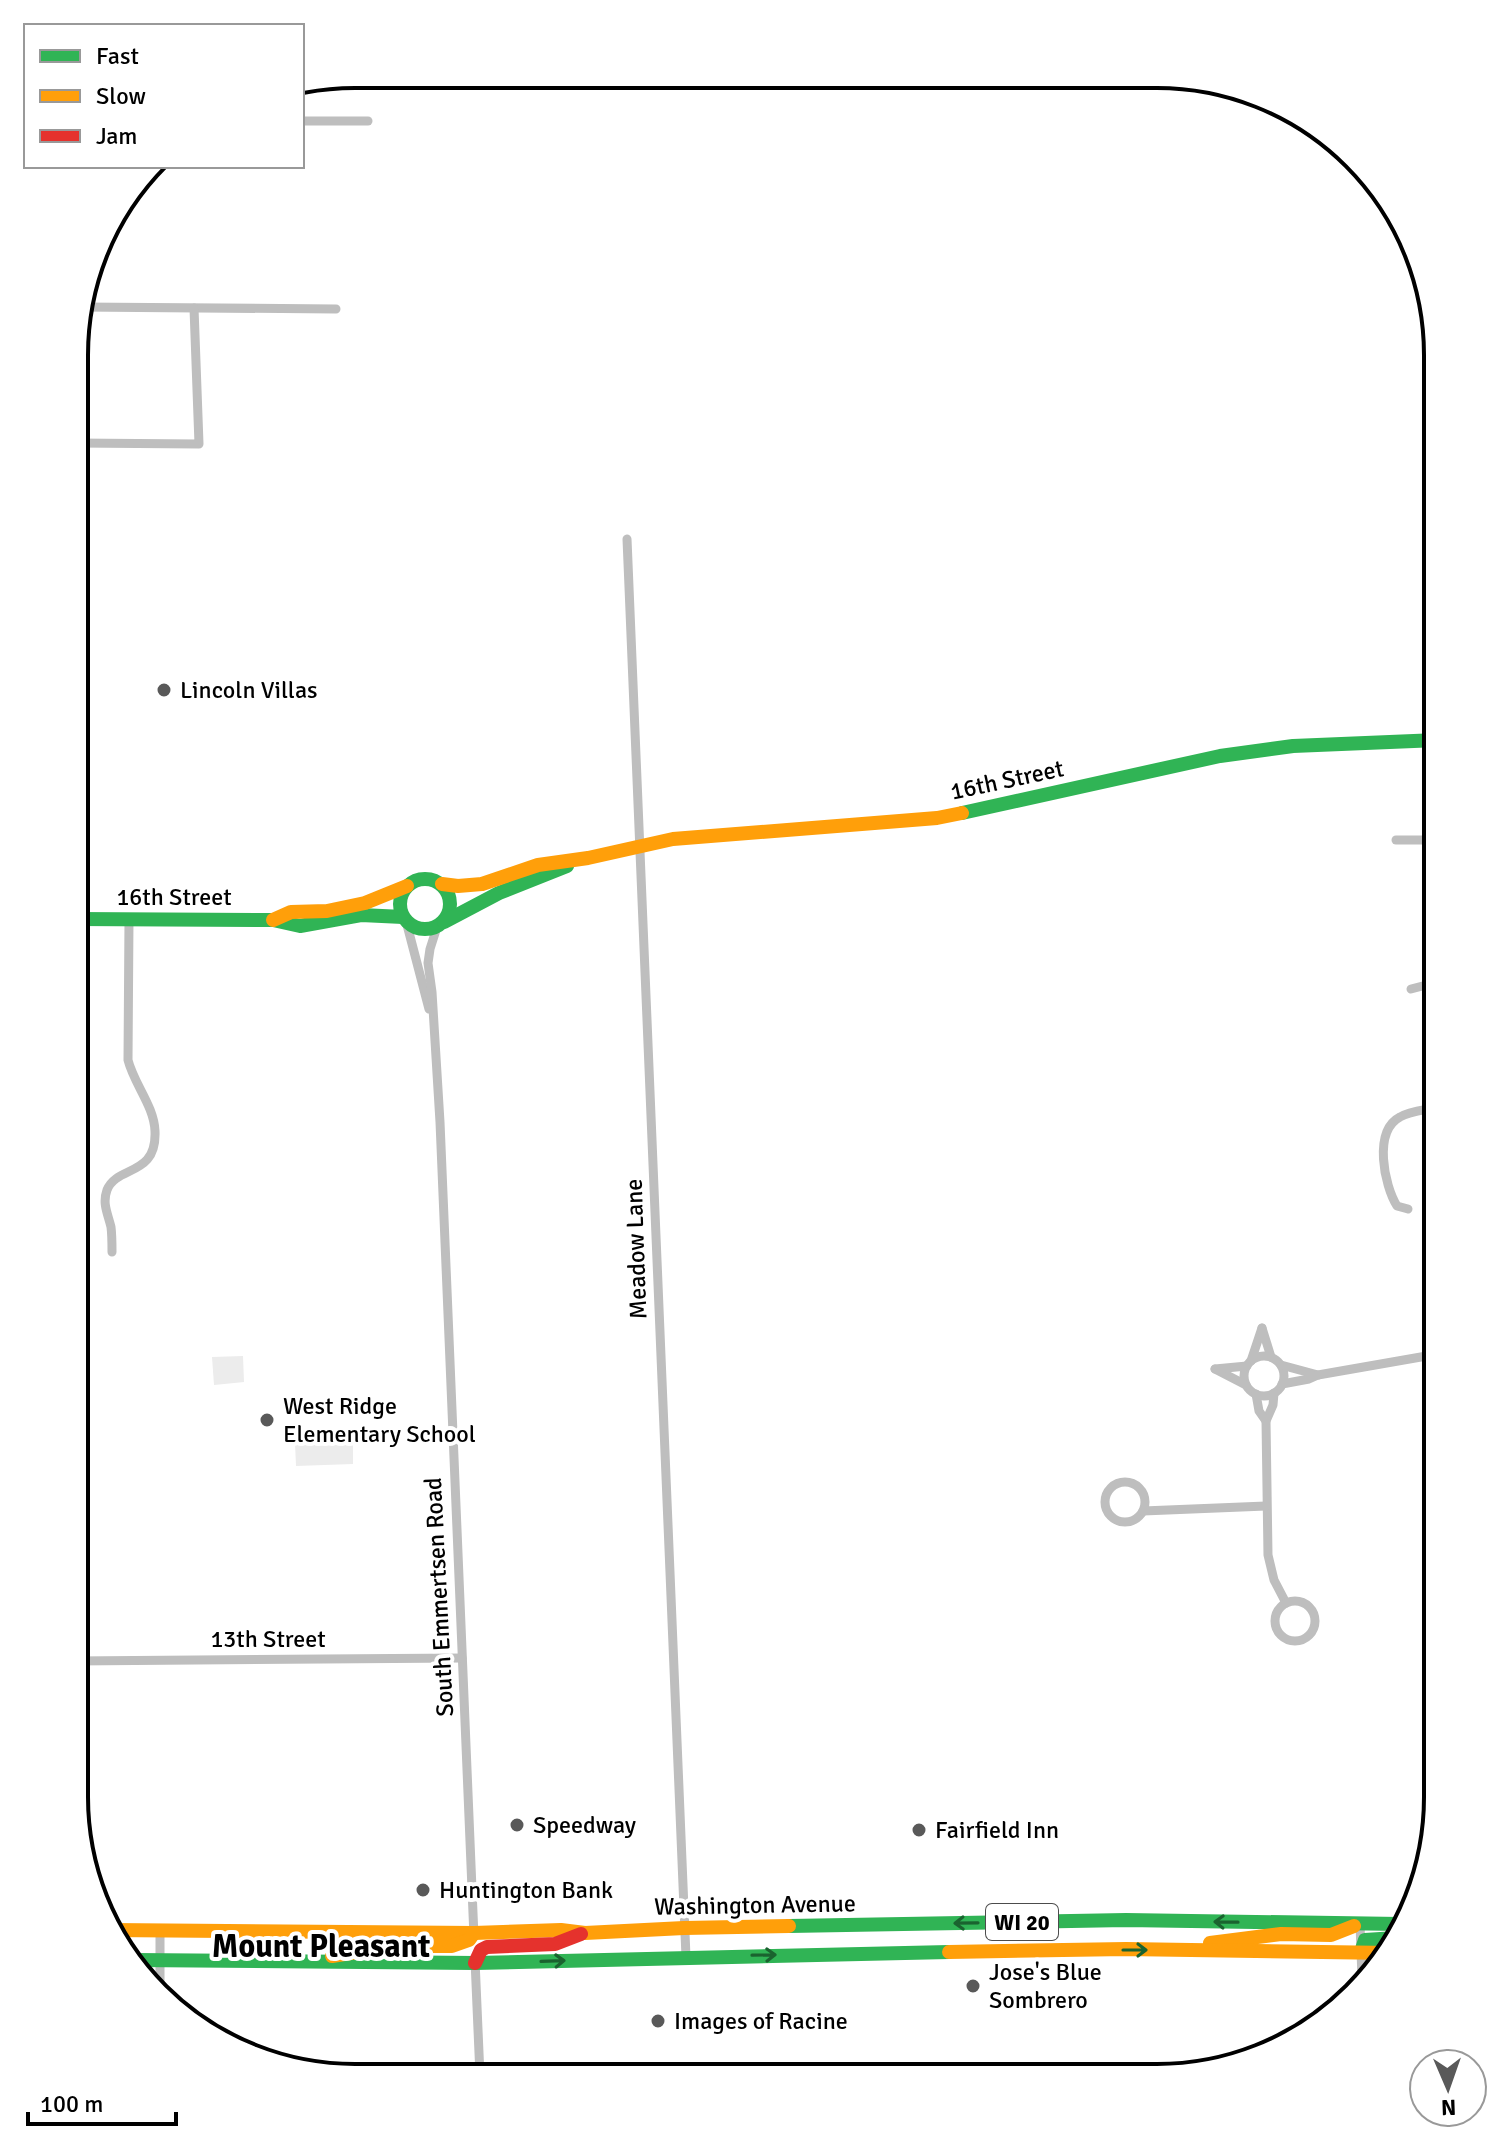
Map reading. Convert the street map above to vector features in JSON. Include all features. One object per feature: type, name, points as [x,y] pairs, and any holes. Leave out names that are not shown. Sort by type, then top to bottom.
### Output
[{"type":"main road","name":"16th Street","points":[[273,920],[291,912],[327,911],[365,903],[426,878],[457,888],[482,886],[534,866],[639,845],[700,836],[937,818],[1220,756],[1293,746],[1424,740]]},
{"type":"main road","name":"16th Street","points":[[88,919],[273,920],[300,926],[381,914],[405,919],[421,929],[440,924],[499,893],[585,858]]},
{"type":"main road","points":[[440,924],[448,915],[450,899],[442,884]]},
{"type":"main road","points":[[405,919],[400,898],[408,885]]},
{"type":"main road","name":"Washington Avenue","points":[[125,1930],[474,1933],[561,1930],[585,1933],[684,1928],[1126,1920],[1391,1924]]},
{"type":"main road","points":[[1170,1950],[1265,1935],[1331,1935],[1360,1924]]},
{"type":"main road","points":[[305,1962],[375,1948],[452,1946],[469,1940],[474,1933]]},
{"type":"main road","points":[[475,1963],[481,1950],[487,1947],[555,1944],[585,1933]]},
{"type":"main road","points":[[1361,1952],[1365,1940],[1383,1938]]},
{"type":"main road","name":"Washington Avenue","points":[[144,1960],[475,1963],[1170,1950],[1373,1952]]},
{"type":"street","points":[[304,121],[368,121]]},
{"type":"street","points":[[93,307],[336,309]]},
{"type":"street","points":[[88,443],[199,444],[194,308]]},
{"type":"street","name":"Meadow Lane","points":[[627,539],[686,1957]]},
{"type":"street","points":[[1396,840],[1424,841]]},
{"type":"street","points":[[112,1252],[111,1227],[105,1211],[107,1191],[113,1182],[147,1160],[155,1134],[151,1113],[128,1060],[129,919]]},
{"type":"street","name":"South Emmertsen Road","points":[[405,919],[433,1019]]},
{"type":"street","name":"South Emmertsen Road","points":[[440,924],[428,963],[441,1138],[479,2064]]},
{"type":"street","points":[[1411,989],[1424,986]]},
{"type":"street","points":[[1408,1209],[1397,1206],[1390,1195],[1383,1159],[1386,1132],[1398,1117],[1423,1111]]},
{"type":"street","points":[[1246,1385],[1244,1379],[1262,1328],[1271,1357],[1281,1365],[1318,1375]]},
{"type":"street","points":[[1271,1357],[1257,1357],[1249,1363],[1215,1369],[1262,1396],[1274,1393],[1282,1384],[1281,1365]]},
{"type":"street","points":[[1282,1384],[1423,1357]]},
{"type":"street","points":[[1274,1393],[1266,1421],[1268,1555],[1274,1580],[1286,1603]]},
{"type":"street","points":[[1256,1394],[1259,1411],[1266,1421]]},
{"type":"street","points":[[1130,1483],[1141,1491],[1145,1504],[1143,1511],[1129,1522],[1117,1520],[1108,1512],[1107,1494],[1117,1485],[1130,1483]]},
{"type":"street","points":[[1143,1511],[1266,1506]]},
{"type":"street","points":[[1286,1603],[1304,1604],[1313,1612],[1313,1630],[1303,1639],[1290,1640],[1279,1633],[1275,1620],[1286,1603]]},
{"type":"street","name":"13th Street","points":[[88,1661],[462,1658]]},
{"type":"street","points":[[1360,1924],[1362,1968]]},
{"type":"street","points":[[160,1931],[160,1979]]},
{"type":"shaded area","points":[[243,1356],[244,1382],[214,1385],[212,1357]]},
{"type":"shaded area","points":[[353,1441],[353,1464],[296,1466],[295,1443]]},
{"type":"traffic: fast","points":[[962,813],[1220,756],[1293,746],[1424,741]]},
{"type":"traffic: fast","points":[[444,922],[499,893],[567,866]]},
{"type":"traffic: fast","points":[[425,879],[443,886],[450,904],[443,922],[425,929],[407,922],[400,904],[407,886],[425,879]]},
{"type":"traffic: fast","points":[[88,919],[273,920],[300,926],[361,915],[403,917]]},
{"type":"traffic: fast","points":[[789,1926],[1126,1920],[1391,1924]]},
{"type":"traffic: fast","points":[[1361,1952],[1365,1940],[1382,1939]]},
{"type":"traffic: fast","points":[[144,1960],[475,1963],[949,1952]]},
{"type":"traffic: slow","points":[[442,884],[482,884],[538,865],[588,858],[673,839],[937,818],[962,813]]},
{"type":"traffic: slow","points":[[273,920],[291,912],[327,911],[365,903],[407,886]]},
{"type":"traffic: slow","points":[[125,1930],[474,1933],[561,1930],[585,1933],[789,1926]]},
{"type":"traffic: slow","points":[[1210,1943],[1281,1934],[1331,1935],[1354,1926]]},
{"type":"traffic: slow","points":[[332,1956],[395,1946],[452,1946],[469,1940],[474,1933]]},
{"type":"traffic: slow","points":[[949,1952],[1126,1949],[1373,1953]]},
{"type":"traffic: jam","points":[[475,1963],[481,1950],[487,1947],[555,1944],[581,1934]]},
{"type":"place","name":"Lincoln Villas","points":[[164,690]]},
{"type":"place","name":"West Ridge Elementary School","points":[[267,1420]]},
{"type":"place","name":"Speedway","points":[[517,1825]]},
{"type":"place","name":"Fairfield Inn","points":[[919,1830]]},
{"type":"place","name":"Huntington Bank","points":[[423,1890]]},
{"type":"place","name":"Jose's Blue Sombrero","points":[[973,1986]]},
{"type":"place","name":"Images of Racine","points":[[658,2021]]},
{"type":"district","name":"Mount Pleasant","points":[[321,1946]]}]
